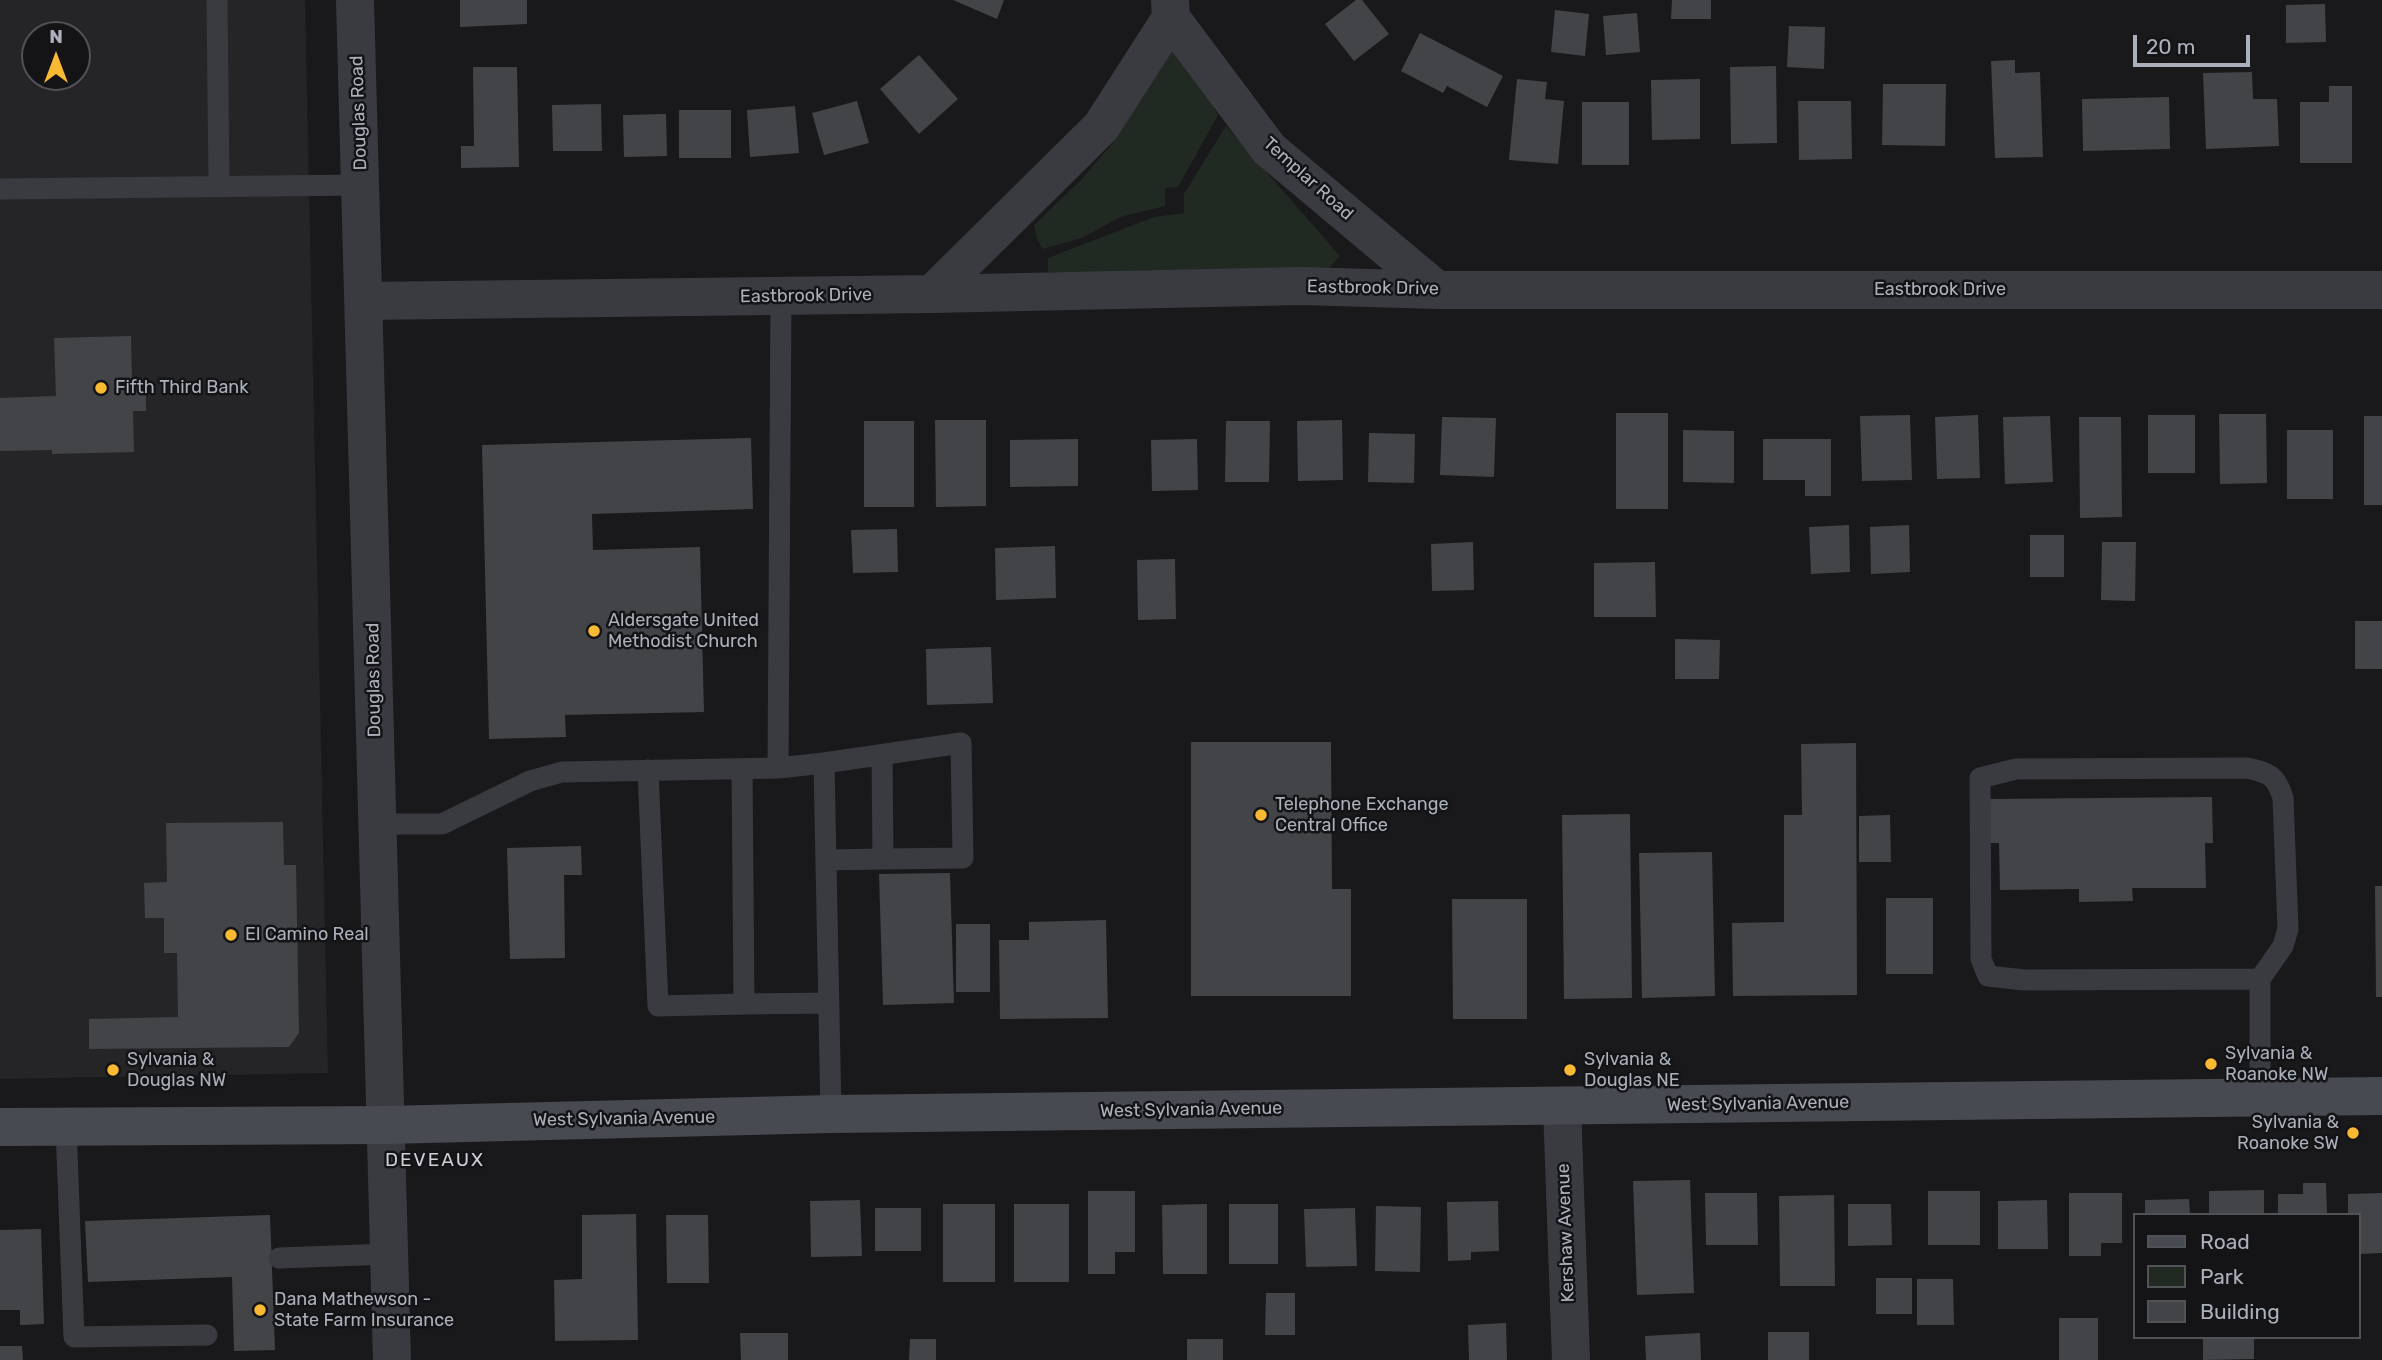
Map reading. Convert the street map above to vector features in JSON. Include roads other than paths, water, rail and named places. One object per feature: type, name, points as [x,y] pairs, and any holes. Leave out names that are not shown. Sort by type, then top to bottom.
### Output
[{"type":"main road","name":"West Sylvania Avenue","points":[[0,1127],[386,1125],[831,1114],[2382,1096]]},
{"type":"street","name":"Douglas Road","points":[[355,0],[392,1360]]},
{"type":"street","name":"Templar Road","points":[[932,294],[1101,127],[1171,9],[1269,149],[1437,290]]},
{"type":"street","name":"Eastbrook Drive","points":[[364,301],[1302,286],[1437,290],[2382,290]]},
{"type":"street","name":"Kershaw Avenue","points":[[1562,1106],[1571,1360]]},
{"type":"lane","points":[[217,0],[219,186]]},
{"type":"lane","points":[[0,189],[361,185]]},
{"type":"lane","points":[[778,768],[781,296]]},
{"type":"lane","points":[[378,824],[442,824],[530,781],[562,772],[778,768],[961,743],[963,858],[826,860]]},
{"type":"lane","points":[[882,755],[883,859]]},
{"type":"lane","points":[[824,763],[831,1114]]},
{"type":"lane","points":[[2260,979],[2024,980],[1988,976],[1981,959],[1980,778],[2016,769],[2247,768],[2267,772],[2278,783],[2283,798],[2288,929],[2283,946],[2260,979],[2260,1097]]},
{"type":"lane","points":[[742,769],[744,1004]]},
{"type":"lane","points":[[648,770],[658,1006],[829,1003]]},
{"type":"lane","points":[[66,1127],[74,1336],[207,1335]]},
{"type":"lane","points":[[279,1258],[390,1254]]},
{"type":"place","name":"Fifth Third Bank","points":[[101,388]]},
{"type":"place","name":"Aldersgate United Methodist Church","points":[[594,631]]},
{"type":"place","name":"Telephone Exchange Central Office","points":[[1261,815]]},
{"type":"place","name":"El Camino Real","points":[[231,935]]},
{"type":"place","name":"Sylvania & Roanoke NW","points":[[2211,1064]]},
{"type":"place","name":"Sylvania & Douglas NW","points":[[113,1070]]},
{"type":"place","name":"Sylvania & Douglas NE","points":[[1570,1070]]},
{"type":"place","name":"Sylvania & Roanoke SW","points":[[2353,1133]]},
{"type":"place","name":"Dana Mathewson - State Farm Insurance","points":[[260,1310]]},
{"type":"district","name":"DEVEAUX","points":[[435,1161]]}]
